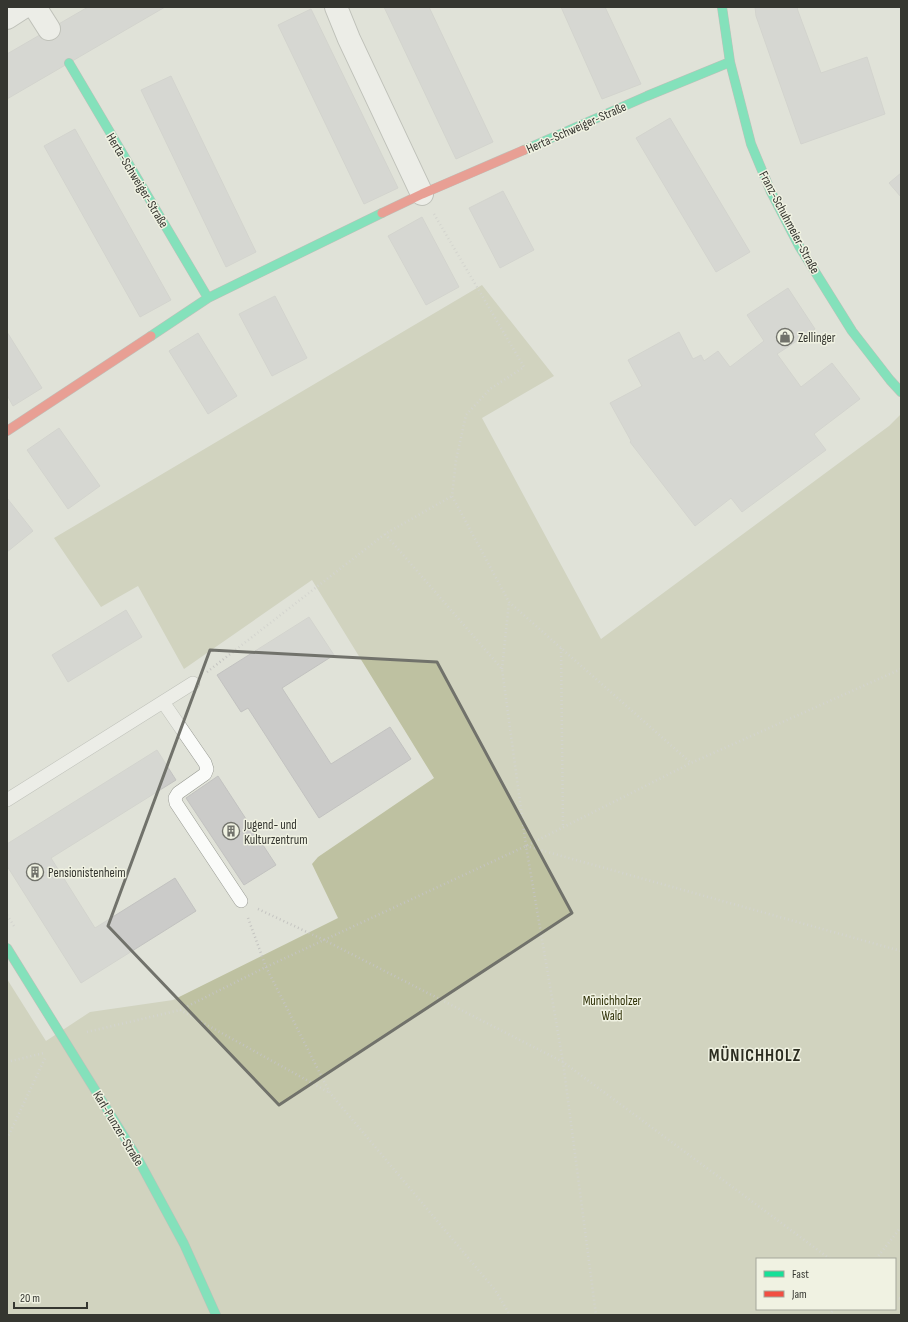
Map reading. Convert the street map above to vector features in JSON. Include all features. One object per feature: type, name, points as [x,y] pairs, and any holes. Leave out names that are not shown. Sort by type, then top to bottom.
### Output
[{"type":"street","points":[[7,18],[24,7]]},
{"type":"street","points":[[35,7],[49,29]]},
{"type":"street","points":[[336,7],[349,39],[422,194]]},
{"type":"street","name":"Franz-Schuhmeier-Straße","points":[[722,7],[730,62],[751,144],[771,192],[799,246],[852,331],[901,392]]},
{"type":"street","name":"Herta-Schweiger-Straße","points":[[7,431],[208,298],[422,194],[647,96],[730,62]]},
{"type":"street","name":"Herta-Schweiger-Straße","points":[[68,63],[208,298]]},
{"type":"street","name":"Karl-Punzer-Straße","points":[[7,948],[138,1159],[184,1244],[216,1315]]},
{"type":"lane","points":[[7,800],[193,683]]},
{"type":"lane","points":[[163,702],[205,763],[207,769],[205,774],[178,793],[175,798],[176,803],[241,901]]},
{"type":"path","points":[[422,194],[524,367],[490,389],[466,415],[456,460],[452,496],[509,602],[691,763]]},
{"type":"path","points":[[193,683],[385,534],[452,496]]},
{"type":"path","points":[[385,534],[502,669]]},
{"type":"path","points":[[509,602],[502,669],[526,846],[563,1062],[596,1315]]},
{"type":"path","points":[[561,647],[563,827]]},
{"type":"path","points":[[64,1038],[180,1010],[266,967],[526,846],[691,763],[901,669]]},
{"type":"path","points":[[526,846],[901,951]]},
{"type":"path","points":[[241,901],[324,940],[563,1062],[829,1258]]},
{"type":"path","points":[[241,901],[266,967],[330,1093],[494,1290],[510,1315]]},
{"type":"path","points":[[180,1010],[330,1093]]},
{"type":"path","points":[[7,1062],[48,1052],[7,1139]]},
{"type":"path","points":[[877,1258],[901,1227]]},
{"type":"highlighted area","points":[[210,650],[437,662],[572,913],[279,1105],[108,926]]},
{"type":"green space","name":"Münichholzer Wald","points":[[482,285],[554,376],[482,418],[601,639],[889,426],[901,414],[901,1315],[7,1315],[7,979],[46,1041],[90,1012],[173,1000],[338,918],[312,864],[318,857],[434,778],[312,580],[184,669],[138,586],[101,607],[54,538]]},
{"type":"building","points":[[88,7],[165,7],[7,99],[7,54]]},
{"type":"building","points":[[384,7],[429,7],[493,142],[456,159]]},
{"type":"building","points":[[561,7],[605,7],[641,84],[602,99]]},
{"type":"building","points":[[755,7],[797,7],[821,73],[867,57],[885,114],[801,144],[756,16]]},
{"type":"building","points":[[311,9],[398,188],[364,204],[278,25]]},
{"type":"building","points":[[171,76],[256,252],[226,267],[141,90]]},
{"type":"building","points":[[670,118],[750,252],[716,272],[636,138]]},
{"type":"building","points":[[75,129],[171,300],[140,317],[44,146]]},
{"type":"building","points":[[901,173],[901,197],[889,183]]},
{"type":"building","points":[[503,191],[534,250],[500,268],[469,208]]},
{"type":"building","points":[[422,217],[459,287],[426,305],[388,236]]},
{"type":"building","points":[[788,288],[815,329],[777,354],[801,387],[832,363],[860,399],[814,434],[826,450],[742,512],[731,498],[695,526],[630,442],[631,441],[610,403],[642,386],[628,360],[679,332],[693,359],[701,355],[704,361],[718,351],[730,367],[764,341],[747,315]]},
{"type":"building","points":[[275,296],[307,358],[272,376],[239,314]]},
{"type":"building","points":[[7,332],[42,388],[13,406],[7,395]]},
{"type":"building","points":[[198,333],[237,396],[208,414],[169,351]]},
{"type":"building","points":[[59,428],[100,486],[68,509],[27,450]]},
{"type":"building","points":[[7,498],[33,531],[7,552]]},
{"type":"building","points":[[126,610],[142,637],[68,682],[52,655]]},
{"type":"building","points":[[309,617],[334,655],[282,688],[331,764],[390,727],[411,759],[319,818],[248,708],[241,712],[217,675]]},
{"type":"building","name":"Pensionistenheim","points":[[157,750],[176,780],[51,858],[95,928],[175,878],[196,911],[81,983],[7,866],[7,844]]},
{"type":"building","name":"Jugend- und Kulturzentrum","points":[[218,776],[276,865],[244,885],[186,798]]},
{"type":"traffic: fast","points":[[722,7],[730,62],[751,144],[771,192],[799,246],[852,331],[901,392]]},
{"type":"traffic: fast","points":[[524,150],[647,96],[730,62]]},
{"type":"traffic: fast","points":[[69,63],[208,298]]},
{"type":"traffic: fast","points":[[151,336],[208,298],[382,213]]},
{"type":"traffic: fast","points":[[7,948],[138,1159],[184,1244],[216,1315]]},
{"type":"traffic: jam","points":[[382,213],[524,150]]},
{"type":"traffic: jam","points":[[7,431],[151,336]]},
{"type":"place","name":"Zellinger","points":[[785,337]]},
{"type":"place","name":"Jugend- und Kulturzentrum","points":[[231,831]]},
{"type":"place","name":"Pensionistenheim","points":[[35,872]]},
{"type":"district","name":"MÜNICHHOLZ","points":[[755,1055]]}]
